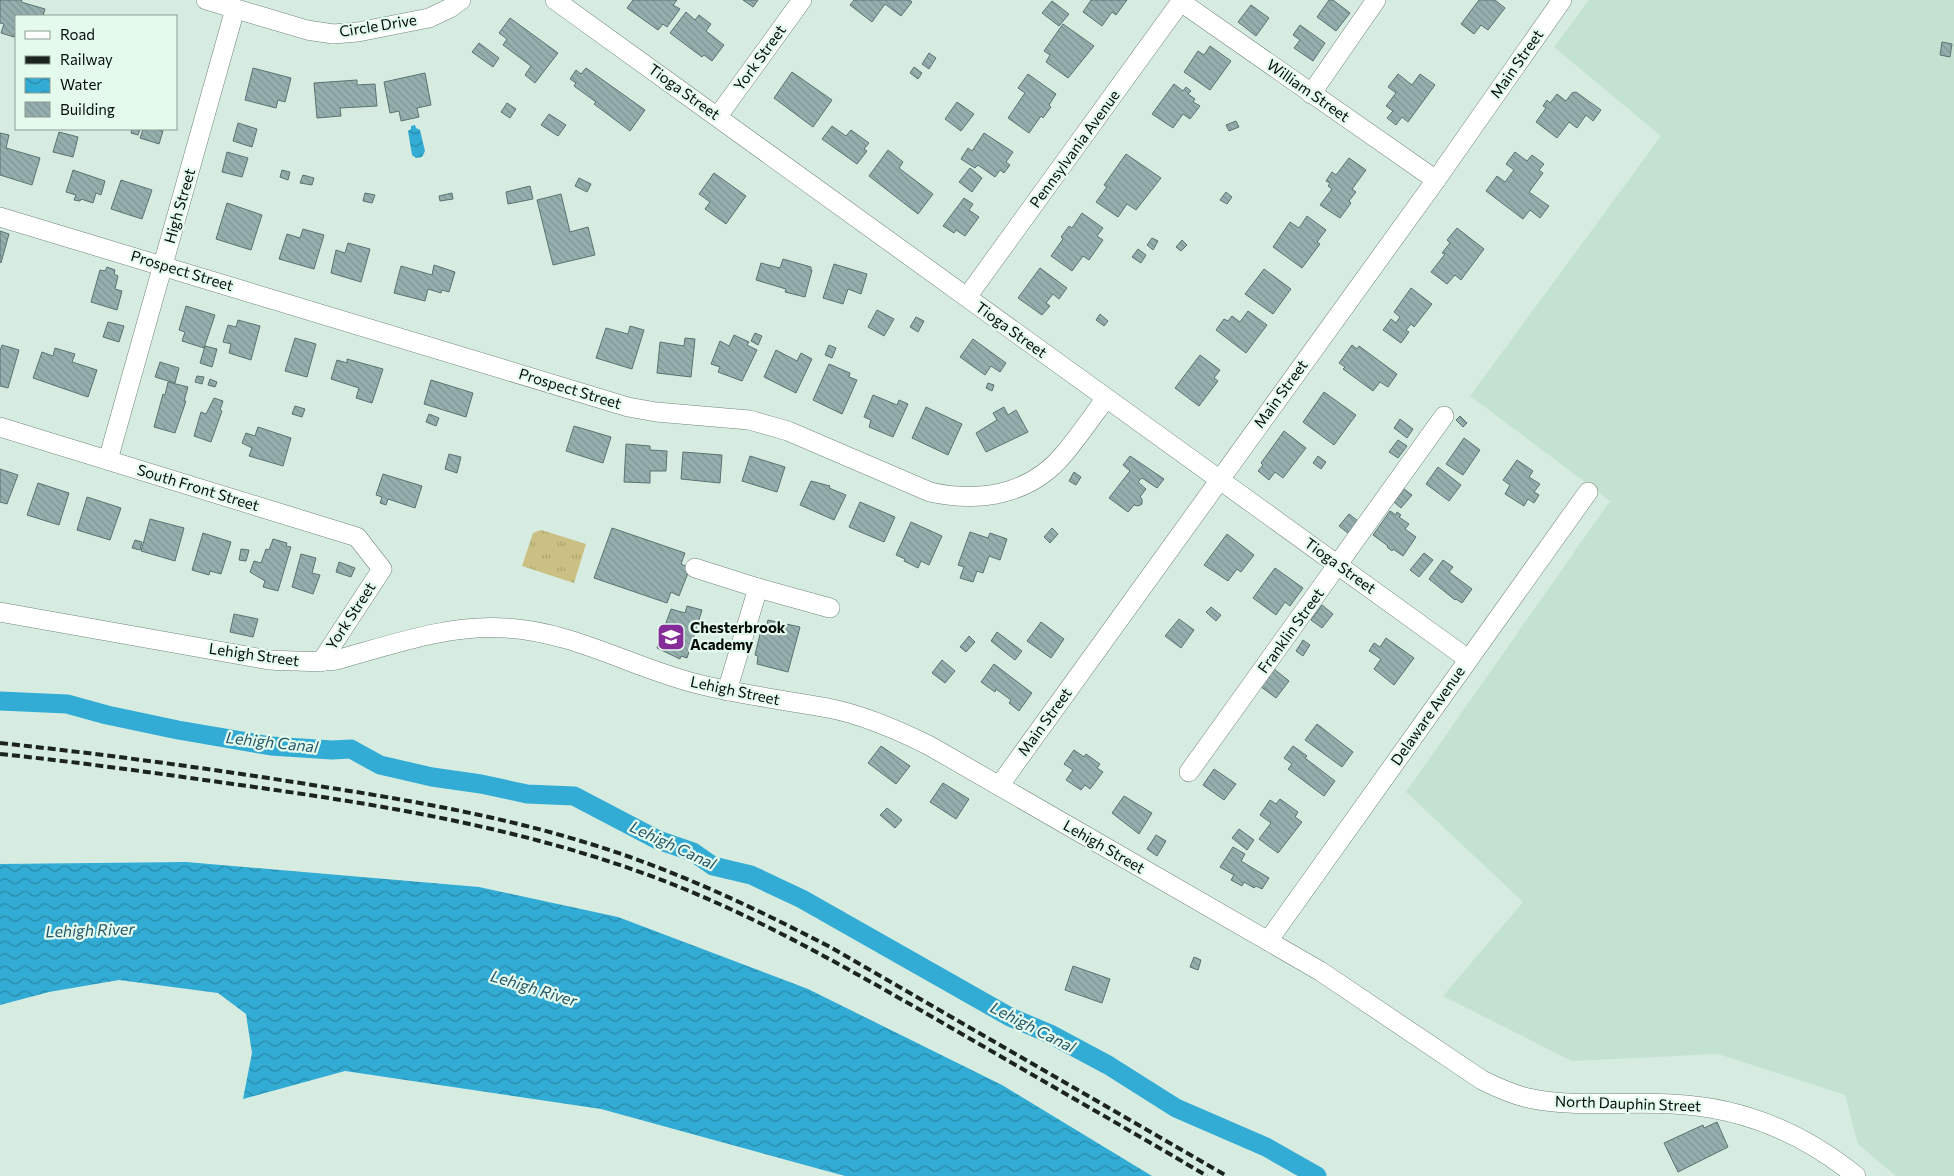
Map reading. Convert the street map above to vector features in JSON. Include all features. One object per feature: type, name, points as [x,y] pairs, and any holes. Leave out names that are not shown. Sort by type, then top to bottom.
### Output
[{"type":"street","name":"Circle Drive","points":[[206,0],[307,30],[333,34],[358,32],[430,18],[461,0]]},
{"type":"street","name":"Tioga Street","points":[[555,0],[1468,659]]},
{"type":"street","name":"York Street","points":[[718,116],[802,0]]},
{"type":"street","points":[[1310,94],[1376,0]]},
{"type":"street","name":"Main Street","points":[[999,786],[1436,180],[1562,0]]},
{"type":"street","name":"William Street","points":[[1181,1],[1310,94],[1436,180]]},
{"type":"street","name":"Pennsylvania Avenue","points":[[967,297],[1181,1]]},
{"type":"street","name":"High Street","points":[[108,460],[235,9]]},
{"type":"street","name":"Prospect Street","points":[[0,217],[628,406],[656,412],[749,420],[788,431],[930,492],[952,497],[974,498],[996,495],[1013,490],[1036,478],[1064,455],[1106,398]]},
{"type":"street","name":"Franklin Street","points":[[1189,772],[1444,416]]},
{"type":"street","name":"South Front Street","points":[[0,427],[357,538],[382,569]]},
{"type":"street","name":"Delaware Avenue","points":[[1268,941],[1588,492]]},
{"type":"street","points":[[695,568],[830,608]]},
{"type":"street","name":"York Street","points":[[321,662],[382,569]]},
{"type":"street","points":[[727,691],[758,588]]},
{"type":"street","name":"Lehigh Street","points":[[0,612],[269,660],[321,662],[336,660],[434,634],[470,628],[506,628],[542,632],[577,641],[696,684],[760,698],[829,708],[875,721],[930,746],[1320,971],[1402,1026]]},
{"type":"street","name":"North Dauphin Street","points":[[1402,1026],[1482,1080],[1501,1090],[1528,1098],[1555,1102],[1673,1104],[1712,1108],[1742,1114],[1806,1141],[1839,1162],[1856,1176]]},
{"type":"shaded area","points":[[1589,0],[1954,0],[1954,1176],[1896,1176],[1858,1144],[1845,1095],[1718,1054],[1572,1061],[1443,996],[1523,902],[1406,792],[1610,501],[1470,396],[1661,136],[1554,47]]},
{"type":"green space","points":[[541,530],[586,544],[574,583],[522,566],[533,533]]},
{"type":"water","points":[[415,125],[420,130],[425,151],[422,157],[416,158],[412,155],[408,131],[411,129],[411,126]]},
{"type":"water","name":"Lehigh River","points":[[186,862],[479,887],[618,917],[808,989],[1002,1085],[1152,1176],[845,1176],[601,1109],[345,1071],[243,1099],[252,1053],[246,1014],[218,993],[119,980],[49,992],[0,1005],[0,864]]},
{"type":"building","points":[[0,0],[22,0],[21,2],[45,9],[43,15],[15,15],[14,37],[1,33],[4,24],[0,23]]},
{"type":"building","points":[[633,0],[677,0],[673,5],[680,9],[667,27],[663,24],[658,30],[627,8]]},
{"type":"building","points":[[743,0],[758,0],[753,7]]},
{"type":"building","points":[[854,0],[910,0],[912,2],[901,16],[885,4],[872,22],[850,5]]},
{"type":"building","points":[[1091,0],[1127,0],[1116,15],[1112,12],[1102,26],[1083,12]]},
{"type":"building","points":[[1329,0],[1333,0],[1350,13],[1336,31],[1317,17]]},
{"type":"building","points":[[1479,0],[1495,0],[1505,8],[1488,30],[1481,25],[1474,34],[1461,24]]},
{"type":"building","points":[[1052,1],[1069,14],[1059,26],[1042,13]]},
{"type":"building","points":[[1251,5],[1269,18],[1256,36],[1238,22]]},
{"type":"building","points":[[686,12],[695,20],[699,15],[711,24],[706,31],[724,45],[712,61],[704,55],[702,57],[670,33]]},
{"type":"building","points":[[510,18],[558,53],[535,83],[525,75],[531,66],[503,45],[507,39],[499,33]]},
{"type":"building","points":[[1063,24],[1094,46],[1068,78],[1046,62],[1050,55],[1044,51]]},
{"type":"building","points":[[1300,25],[1325,43],[1313,61],[1294,48],[1300,40],[1293,35]]},
{"type":"building","points":[[1942,42],[1952,44],[1950,57],[1940,55]]},
{"type":"building","points":[[479,43],[499,58],[493,67],[472,52]]},
{"type":"building","points":[[1210,46],[1231,61],[1210,90],[1184,72],[1198,51],[1204,55]]},
{"type":"building","points":[[929,53],[936,58],[929,69],[922,64]]},
{"type":"building","points":[[914,67],[922,73],[918,79],[910,73]]},
{"type":"building","points":[[253,68],[291,78],[285,102],[278,100],[276,108],[245,100]]},
{"type":"building","points":[[586,68],[645,110],[630,131],[594,104],[596,102],[574,86],[576,83],[570,79],[576,70],[581,74]]},
{"type":"building","points":[[792,72],[832,100],[813,127],[774,98]]},
{"type":"building","points":[[425,73],[431,105],[417,108],[419,117],[401,121],[399,111],[390,113],[384,82]]},
{"type":"building","points":[[1028,74],[1056,94],[1049,105],[1051,107],[1043,118],[1041,116],[1029,133],[1008,118],[1025,93],[1018,88]]},
{"type":"building","points":[[1398,74],[1412,85],[1420,74],[1435,85],[1408,122],[1402,117],[1396,125],[1387,118],[1393,111],[1386,106],[1396,93],[1388,87]]},
{"type":"building","points":[[357,80],[357,85],[375,84],[377,106],[340,108],[341,116],[317,118],[314,83]]},
{"type":"building","points":[[1174,84],[1183,91],[1186,87],[1191,91],[1188,94],[1195,99],[1193,102],[1200,106],[1190,119],[1183,114],[1173,128],[1152,114]]},
{"type":"building","points":[[1576,92],[1601,110],[1593,121],[1586,115],[1577,128],[1569,122],[1557,138],[1536,122],[1546,108],[1543,106],[1547,100],[1550,103],[1557,94],[1566,101],[1572,93]]},
{"type":"building","points":[[957,102],[974,114],[961,131],[945,119]]},
{"type":"building","points":[[507,103],[516,109],[510,118],[501,112]]},
{"type":"building","points":[[549,114],[566,125],[558,136],[541,125]]},
{"type":"building","points":[[1236,121],[1239,127],[1229,131],[1226,125]]},
{"type":"building","points":[[238,123],[257,129],[252,147],[233,141]]},
{"type":"building","points":[[832,126],[846,136],[851,130],[869,143],[864,149],[867,151],[857,164],[822,139]]},
{"type":"building","points":[[132,130],[140,130],[138,135],[131,133]]},
{"type":"building","points":[[143,130],[163,131],[159,144],[140,138]]},
{"type":"building","points":[[59,132],[78,137],[73,157],[53,152]]},
{"type":"building","points":[[0,133],[9,135],[6,148],[40,158],[32,185],[0,175]]},
{"type":"building","points":[[984,133],[1013,152],[1006,162],[1010,165],[1004,173],[1000,170],[995,177],[978,165],[975,168],[961,159],[968,148],[972,151]]},
{"type":"building","points":[[888,150],[903,162],[899,168],[933,194],[918,214],[869,176]]},
{"type":"building","points":[[227,152],[248,158],[242,177],[222,172]]},
{"type":"building","points":[[1515,152],[1527,161],[1532,155],[1544,164],[1539,170],[1543,173],[1529,192],[1549,206],[1540,218],[1530,210],[1523,219],[1486,191],[1497,176],[1505,182],[1514,170],[1506,164]]},
{"type":"building","points":[[1126,154],[1161,178],[1136,210],[1127,204],[1118,217],[1096,202],[1107,187],[1104,185]]},
{"type":"building","points":[[1349,158],[1366,170],[1352,189],[1356,192],[1349,201],[1351,203],[1340,218],[1320,205],[1332,189],[1328,186],[1330,183],[1326,181],[1332,172],[1336,175]]},
{"type":"building","points":[[970,168],[982,178],[972,192],[959,182]]},
{"type":"building","points":[[73,170],[105,181],[101,195],[96,193],[93,203],[81,199],[80,201],[74,200],[76,195],[66,192]]},
{"type":"building","points":[[282,170],[290,172],[288,180],[280,177]]},
{"type":"building","points":[[714,173],[746,196],[726,224],[705,209],[710,202],[699,194]]},
{"type":"building","points":[[303,175],[314,178],[312,185],[300,183]]},
{"type":"building","points":[[579,178],[591,184],[587,192],[575,186]]},
{"type":"building","points":[[121,180],[152,190],[142,219],[111,209]]},
{"type":"building","points":[[530,186],[533,199],[508,204],[506,192]]},
{"type":"building","points":[[1226,192],[1232,197],[1227,204],[1220,200]]},
{"type":"building","points":[[365,193],[375,195],[372,203],[363,201]]},
{"type":"building","points":[[452,193],[453,199],[440,201],[439,196]]},
{"type":"building","points":[[561,194],[570,232],[588,227],[595,255],[553,265],[537,200]]},
{"type":"building","points":[[964,198],[973,204],[969,210],[979,217],[965,236],[956,230],[954,233],[943,226]]},
{"type":"building","points":[[227,203],[262,215],[251,250],[216,239]]},
{"type":"building","points":[[1082,213],[1103,228],[1097,236],[1103,240],[1089,260],[1083,256],[1072,271],[1051,256],[1063,239],[1061,237],[1069,226],[1072,228]]},
{"type":"building","points":[[1307,216],[1326,230],[1317,242],[1320,244],[1302,268],[1273,247],[1290,222],[1299,228]]},
{"type":"building","points":[[1457,228],[1484,249],[1461,280],[1455,275],[1447,284],[1431,272],[1445,254],[1442,253],[1450,243],[1447,240]]},
{"type":"building","points":[[303,229],[324,235],[314,269],[279,259],[287,234],[300,238]]},
{"type":"building","points":[[0,231],[9,234],[1,263],[0,262]]},
{"type":"building","points":[[1152,238],[1158,241],[1153,250],[1147,245]]},
{"type":"building","points":[[1182,240],[1187,245],[1181,251],[1176,247]]},
{"type":"building","points":[[348,243],[370,249],[361,282],[331,273],[336,250],[345,253]]},
{"type":"building","points":[[1138,249],[1146,255],[1141,263],[1132,257]]},
{"type":"building","points":[[783,259],[811,267],[812,270],[805,297],[785,292],[786,289],[756,280],[761,263],[780,268]]},
{"type":"building","points":[[834,264],[867,274],[861,294],[848,289],[843,304],[823,298]]},
{"type":"building","points":[[434,265],[455,272],[449,292],[442,290],[441,293],[428,289],[425,301],[394,293],[401,266],[432,275]]},
{"type":"building","points":[[107,267],[115,270],[114,274],[118,276],[115,289],[122,291],[117,310],[91,302],[100,270],[105,271]]},
{"type":"building","points":[[1040,268],[1067,288],[1059,299],[1053,294],[1046,303],[1050,306],[1042,315],[1018,298]]},
{"type":"building","points":[[1264,269],[1291,289],[1273,314],[1245,294]]},
{"type":"building","points":[[1411,288],[1432,304],[1414,327],[1411,324],[1406,330],[1409,332],[1401,343],[1383,330],[1391,319],[1396,323],[1400,317],[1394,312]]},
{"type":"building","points":[[186,306],[215,315],[204,348],[182,341],[185,332],[179,330]]},
{"type":"building","points":[[877,310],[894,319],[884,336],[868,327]]},
{"type":"building","points":[[1248,311],[1267,325],[1246,353],[1216,330],[1224,319],[1228,321],[1232,316],[1240,322]]},
{"type":"building","points":[[1100,314],[1108,321],[1104,326],[1096,320]]},
{"type":"building","points":[[916,317],[924,321],[918,332],[910,327]]},
{"type":"building","points":[[238,320],[260,326],[251,360],[229,353],[231,344],[223,342],[228,325],[236,327]]},
{"type":"building","points":[[108,322],[124,326],[119,342],[103,337]]},
{"type":"building","points":[[630,326],[644,330],[632,369],[596,358],[606,328],[628,334]]},
{"type":"building","points":[[755,333],[762,336],[758,345],[751,341]]},
{"type":"building","points":[[734,335],[749,342],[747,345],[757,350],[742,381],[718,372],[720,367],[711,364],[720,341],[729,346]]},
{"type":"building","points":[[295,338],[316,344],[307,377],[285,371]]},
{"type":"building","points":[[685,338],[695,339],[691,377],[657,373],[660,342],[684,346]]},
{"type":"building","points":[[973,339],[1006,363],[1000,372],[991,366],[985,375],[960,357]]},
{"type":"building","points":[[2,345],[19,350],[8,388],[0,386],[0,351]]},
{"type":"building","points":[[829,345],[836,348],[832,358],[825,355]]},
{"type":"building","points":[[1352,345],[1357,349],[1359,346],[1397,374],[1388,387],[1380,382],[1373,391],[1343,369],[1345,367],[1339,363]]},
{"type":"building","points":[[205,346],[217,349],[212,367],[200,363]]},
{"type":"building","points":[[55,348],[75,354],[72,362],[97,370],[88,397],[33,378],[42,352],[53,356]]},
{"type":"building","points":[[776,350],[797,361],[801,353],[812,359],[796,393],[764,377]]},
{"type":"building","points":[[1200,355],[1220,370],[1214,378],[1218,381],[1199,406],[1175,388]]},
{"type":"building","points":[[347,359],[383,369],[372,403],[356,398],[359,388],[331,379],[337,360],[347,363]]},
{"type":"building","points":[[160,362],[179,368],[175,383],[155,377]]},
{"type":"building","points":[[829,364],[850,373],[849,377],[857,380],[842,414],[813,400]]},
{"type":"building","points":[[197,376],[204,377],[202,384],[195,382]]},
{"type":"building","points":[[210,379],[217,382],[215,387],[208,385]]},
{"type":"building","points":[[431,380],[473,393],[466,417],[424,404]]},
{"type":"building","points":[[168,382],[188,387],[184,401],[186,401],[175,433],[154,427]]},
{"type":"building","points":[[988,383],[994,385],[992,391],[986,388]]},
{"type":"building","points":[[1324,392],[1356,415],[1334,445],[1303,422]]},
{"type":"building","points":[[873,395],[897,405],[899,400],[908,404],[893,437],[869,427],[871,420],[864,417]]},
{"type":"building","points":[[214,398],[223,401],[220,410],[222,411],[211,442],[194,436],[201,412],[206,414]]},
{"type":"building","points":[[295,406],[305,409],[302,417],[292,414]]},
{"type":"building","points":[[926,407],[962,424],[948,455],[912,438]]},
{"type":"building","points":[[1004,407],[1008,415],[1016,410],[1028,432],[986,452],[976,433],[997,420],[993,413]]},
{"type":"building","points":[[429,414],[439,418],[436,426],[426,422]]},
{"type":"building","points":[[1460,416],[1467,423],[1463,427],[1456,420]]},
{"type":"building","points":[[1400,419],[1413,429],[1407,438],[1394,428]]},
{"type":"building","points":[[574,426],[611,437],[603,463],[566,451]]},
{"type":"building","points":[[258,427],[291,438],[283,466],[249,456],[252,448],[242,443],[246,433],[255,436]]},
{"type":"building","points":[[1284,431],[1306,448],[1283,478],[1275,472],[1269,480],[1258,471],[1263,465],[1261,463]]},
{"type":"building","points":[[1464,438],[1480,450],[1463,475],[1446,464]]},
{"type":"building","points":[[1398,440],[1407,446],[1398,458],[1389,452]]},
{"type":"building","points":[[626,444],[650,446],[650,450],[667,451],[666,471],[650,471],[650,483],[624,482]]},
{"type":"building","points":[[683,452],[722,455],[720,483],[681,479]]},
{"type":"building","points":[[449,454],[461,457],[457,473],[445,469]]},
{"type":"building","points":[[750,456],[785,467],[777,492],[742,481]]},
{"type":"building","points":[[1130,456],[1164,479],[1157,488],[1142,478],[1138,482],[1146,489],[1140,497],[1142,504],[1134,505],[1128,512],[1109,498],[1130,471],[1123,465]]},
{"type":"building","points":[[1318,456],[1326,462],[1321,469],[1313,463]]},
{"type":"building","points":[[1517,460],[1533,471],[1529,477],[1540,484],[1534,492],[1539,495],[1534,503],[1528,499],[1524,506],[1505,494],[1510,485],[1503,480]]},
{"type":"building","points":[[1438,467],[1461,485],[1449,501],[1426,484]]},
{"type":"building","points":[[0,469],[18,475],[7,504],[0,502]]},
{"type":"building","points":[[1074,472],[1081,477],[1076,485],[1069,481]]},
{"type":"building","points":[[383,474],[422,486],[415,508],[388,499],[386,505],[380,503],[382,497],[376,495]]},
{"type":"building","points":[[811,481],[830,486],[829,488],[846,495],[834,520],[800,505]]},
{"type":"building","points":[[38,483],[69,493],[59,525],[27,515]]},
{"type":"building","points":[[1404,489],[1412,495],[1401,508],[1394,502]]},
{"type":"building","points":[[87,497],[121,508],[110,540],[77,530]]},
{"type":"building","points":[[860,502],[895,517],[884,542],[849,527]]},
{"type":"building","points":[[1390,511],[1396,515],[1397,512],[1401,515],[1399,517],[1409,524],[1405,529],[1416,537],[1403,556],[1393,549],[1392,551],[1373,535]]},
{"type":"building","points":[[1349,514],[1358,521],[1349,534],[1339,526]]},
{"type":"building","points":[[150,519],[184,528],[175,561],[141,551]]},
{"type":"building","points":[[911,522],[942,536],[929,565],[921,561],[918,568],[896,555]]},
{"type":"building","points":[[612,528],[685,553],[681,564],[690,568],[679,596],[671,592],[667,603],[594,578]]},
{"type":"building","points":[[1052,528],[1058,534],[1050,543],[1044,537]]},
{"type":"building","points":[[970,532],[988,538],[990,533],[1007,539],[1000,560],[989,556],[983,573],[977,571],[973,582],[960,578],[964,567],[958,565]]},
{"type":"building","points":[[203,533],[231,542],[221,574],[210,571],[209,575],[192,570]]},
{"type":"building","points":[[1227,534],[1254,555],[1241,572],[1237,569],[1228,581],[1204,565]]},
{"type":"building","points":[[273,539],[287,543],[286,546],[291,547],[278,591],[263,587],[265,581],[250,572],[254,561],[261,563],[266,549],[269,550]]},
{"type":"building","points":[[135,540],[142,542],[140,550],[132,548]]},
{"type":"building","points":[[241,549],[249,550],[246,561],[239,560]]},
{"type":"building","points":[[1424,553],[1433,560],[1419,577],[1410,570]]},
{"type":"building","points":[[301,554],[316,558],[312,573],[320,575],[313,594],[292,587]]},
{"type":"building","points":[[1443,560],[1453,567],[1449,572],[1472,589],[1462,603],[1455,600],[1429,579]]},
{"type":"building","points":[[339,562],[355,568],[351,577],[336,572]]},
{"type":"building","points":[[1275,568],[1303,588],[1290,606],[1285,602],[1276,615],[1253,598]]},
{"type":"building","points":[[1322,605],[1333,614],[1322,628],[1311,620]]},
{"type":"building","points":[[687,606],[702,610],[687,658],[681,656],[680,659],[657,648],[671,609],[685,613]]},
{"type":"building","points":[[1211,607],[1221,615],[1216,621],[1206,612]]},
{"type":"building","points":[[234,614],[258,619],[253,637],[230,632]]},
{"type":"building","points":[[1179,619],[1194,630],[1181,648],[1165,636]]},
{"type":"building","points":[[768,620],[800,627],[788,672],[757,664],[758,656],[755,655],[761,630],[765,631]]},
{"type":"building","points":[[1041,622],[1064,639],[1051,658],[1027,641]]},
{"type":"building","points":[[997,632],[1022,651],[1015,660],[991,641]]},
{"type":"building","points":[[969,636],[975,642],[966,652],[960,647]]},
{"type":"building","points":[[1386,638],[1414,658],[1394,685],[1374,669],[1381,659],[1369,651],[1374,643],[1380,647]]},
{"type":"building","points":[[1303,640],[1310,645],[1303,656],[1296,651]]},
{"type":"building","points":[[942,660],[955,671],[945,683],[932,673]]},
{"type":"building","points":[[994,664],[1032,693],[1019,711],[1009,703],[1011,700],[996,689],[995,692],[981,682]]},
{"type":"building","points":[[1274,669],[1289,681],[1276,698],[1260,686]]},
{"type":"building","points":[[1317,724],[1353,752],[1342,767],[1305,740]]},
{"type":"building","points":[[881,746],[910,766],[896,784],[868,763]]},
{"type":"building","points":[[1293,746],[1307,756],[1305,758],[1335,781],[1324,796],[1288,769],[1292,764],[1284,758]]},
{"type":"building","points":[[1074,750],[1084,757],[1086,754],[1100,764],[1097,768],[1103,772],[1090,789],[1085,785],[1081,790],[1066,780],[1073,770],[1064,764]]},
{"type":"building","points":[[1214,769],[1236,784],[1224,800],[1203,785]]},
{"type":"building","points":[[943,783],[969,799],[956,819],[930,802]]},
{"type":"building","points":[[1124,796],[1152,813],[1139,834],[1112,813]]},
{"type":"building","points":[[1280,799],[1298,812],[1295,817],[1302,822],[1278,853],[1259,839],[1271,823],[1260,815],[1270,800],[1276,804]]},
{"type":"building","points":[[887,808],[902,820],[895,828],[880,815]]},
{"type":"building","points":[[1239,829],[1254,840],[1247,850],[1232,838]]},
{"type":"building","points":[[1156,835],[1166,841],[1157,856],[1147,849]]},
{"type":"building","points":[[1233,847],[1245,854],[1241,861],[1269,878],[1262,889],[1256,886],[1254,888],[1244,882],[1242,886],[1231,880],[1234,875],[1220,867]]},
{"type":"building","points":[[1194,957],[1201,960],[1198,970],[1190,967]]},
{"type":"building","points":[[1073,966],[1110,979],[1102,1003],[1065,990]]},
{"type":"building","points":[[1717,1122],[1728,1147],[1678,1172],[1664,1143],[1703,1125],[1704,1128]]},
{"type":"waterway","name":"Lehigh Canal","points":[[0,701],[67,704],[107,715],[178,730],[271,746],[332,750],[351,749],[380,765],[432,777],[481,784],[527,794],[574,796],[658,840],[693,852],[713,866],[751,875],[802,899],[1010,1017],[1050,1034],[1108,1065],[1176,1108],[1266,1147],[1317,1176]]},
{"type":"railway","points":[[0,743],[207,769],[398,799],[562,835],[625,855],[715,891],[832,948],[1227,1176]]},
{"type":"railway","points":[[0,754],[290,792],[404,811],[517,835],[573,850],[628,868],[717,903],[817,952],[1207,1176]]},
{"type":"place","name":"Chesterbrook Academy","points":[[671,637]]}]
